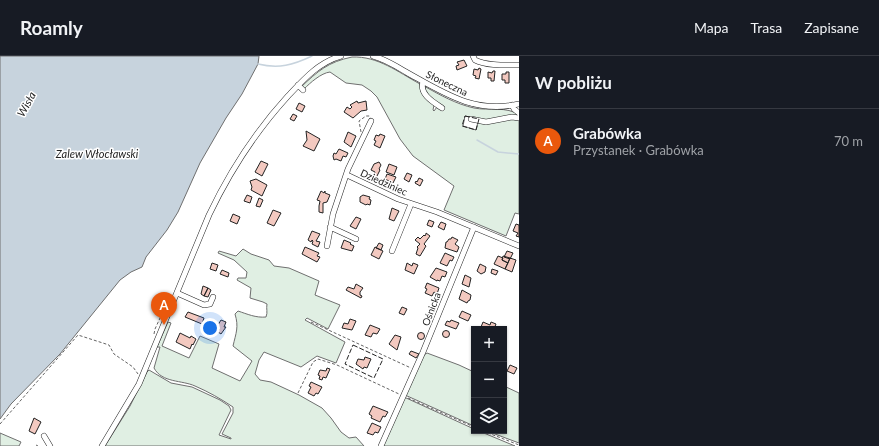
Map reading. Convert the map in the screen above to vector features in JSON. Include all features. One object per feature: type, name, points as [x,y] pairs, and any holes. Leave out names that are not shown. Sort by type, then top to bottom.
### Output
[{"type":"street","points":[[102,446],[133,395],[217,198],[240,158],[272,114],[298,85],[321,65],[341,56]]},
{"type":"street","name":"Słoneczna","points":[[373,56],[386,61],[448,96],[468,103],[486,106],[519,104]]},
{"type":"street","points":[[473,56],[478,62],[497,65],[519,65]]},
{"type":"street","points":[[423,82],[422,90],[438,107]]},
{"type":"street","points":[[298,85],[303,90]]},
{"type":"street","points":[[512,105],[519,113]]},
{"type":"street","points":[[471,119],[486,122],[512,117],[519,118]]},
{"type":"street","name":"Dziedziniec","points":[[327,246],[333,214],[348,169],[370,121]]},
{"type":"street","name":"Dziedziniec","points":[[347,175],[411,204],[392,251]]},
{"type":"street","points":[[411,204],[438,212],[519,246]]},
{"type":"street","points":[[330,227],[356,239]]},
{"type":"street","name":"Ośnicka","points":[[381,446],[437,319],[474,227]]},
{"type":"street","points":[[186,255],[191,257]]},
{"type":"street","points":[[176,293],[204,305],[210,304],[214,297]]},
{"type":"street","points":[[44,436],[50,446]]},
{"type":"path","points":[[154,338],[155,329],[167,303]]},
{"type":"path","points":[[311,322],[415,370]]},
{"type":"path","points":[[0,424],[78,336],[109,345],[114,354],[126,361],[142,376]]},
{"type":"path","points":[[298,393],[313,362],[318,359],[337,366],[471,427]]},
{"type":"path","points":[[491,434],[519,445]]},
{"type":"green space","points":[[352,57],[361,57],[379,62],[420,84],[421,92],[434,105],[434,111],[437,107],[443,108],[428,96],[424,86],[448,99],[467,106],[480,109],[498,109],[514,112],[519,115],[519,117],[512,116],[485,120],[465,116],[463,126],[476,130],[478,122],[519,120],[519,214],[515,213],[506,236],[444,210],[454,186],[413,156],[400,139],[377,97],[371,91],[362,85],[346,83],[330,72],[319,76],[304,89],[301,87],[330,64]]},
{"type":"green space","points":[[243,249],[251,254],[269,260],[274,266],[289,268],[319,281],[315,295],[340,305],[328,329],[307,318],[305,320],[345,342],[336,363],[317,356],[301,367],[264,352],[259,360],[255,374],[260,380],[271,382],[322,408],[341,432],[349,438],[356,437],[364,446],[105,446],[130,406],[149,370],[171,383],[192,387],[220,400],[229,406],[231,410],[219,435],[231,439],[222,434],[233,413],[233,407],[195,386],[167,379],[158,373],[154,368],[160,347],[157,347],[168,322],[171,323],[162,346],[189,358],[200,336],[219,344],[212,368],[240,381],[252,361],[233,346],[237,326],[235,314],[238,311],[255,316],[266,317],[267,312],[267,304],[250,298],[251,288],[237,280],[238,278],[246,278],[247,272],[234,260],[218,253],[219,251],[236,256]]},
{"type":"green space","points":[[427,353],[471,371],[471,425],[405,395],[424,355]]},
{"type":"green space","points":[[507,387],[519,393],[519,443],[495,434],[507,434]]},
{"type":"green space","points":[[404,397],[471,428],[471,434],[486,434],[515,446],[382,446]]},
{"type":"green space","points":[[0,433],[21,442],[19,446],[0,446]]},
{"type":"water","name":"Zalew Włocławski","points":[[0,56],[259,56],[258,64],[242,94],[200,163],[178,212],[167,230],[146,257],[142,267],[131,272],[120,280],[60,354],[11,404],[0,419]]},
{"type":"building","points":[[464,60],[467,66],[457,70],[456,66],[459,65],[457,62]]},
{"type":"building","points":[[479,68],[481,69],[479,79],[475,78],[476,76],[473,75],[474,69],[478,70]]},
{"type":"building","points":[[495,71],[494,81],[491,81],[491,78],[488,78],[488,72],[492,73]]},
{"type":"building","points":[[506,72],[509,72],[509,83],[505,83],[505,80],[502,80],[502,74],[506,74]]},
{"type":"building","points":[[357,101],[358,103],[366,101],[367,110],[361,111],[353,118],[344,112],[347,107],[350,109],[352,107],[350,105]]},
{"type":"building","points":[[299,103],[305,106],[302,112],[296,109]]},
{"type":"building","points":[[293,114],[297,116],[294,121],[290,119]]},
{"type":"building","points":[[306,131],[320,139],[314,151],[303,146],[307,140]]},
{"type":"building","points":[[348,132],[356,136],[351,147],[344,142]]},
{"type":"building","points":[[380,134],[385,136],[380,148],[374,145],[376,141],[374,140],[376,135],[379,136]]},
{"type":"building","points":[[339,149],[348,153],[346,157],[343,156],[341,161],[336,159],[334,160],[333,156]]},
{"type":"building","points":[[261,161],[268,164],[262,176],[255,172]]},
{"type":"building","points":[[379,162],[381,165],[376,178],[373,177],[375,172],[371,170],[374,164]]},
{"type":"building","points":[[389,164],[397,167],[394,175],[386,172]]},
{"type":"building","points":[[407,173],[412,175],[409,182],[404,179]]},
{"type":"building","points":[[387,174],[396,177],[393,183],[385,179]]},
{"type":"building","points":[[419,178],[423,180],[420,186],[415,183]]},
{"type":"building","points":[[256,179],[267,185],[262,196],[251,190],[252,187],[250,181]]},
{"type":"building","points":[[321,191],[324,193],[325,191],[325,193],[330,195],[327,202],[323,203],[323,213],[319,212],[320,201],[317,200]]},
{"type":"building","points":[[247,195],[252,197],[250,203],[244,201]]},
{"type":"building","points":[[363,195],[370,197],[370,205],[360,202],[360,197]]},
{"type":"building","points":[[259,198],[263,200],[260,207],[256,206]]},
{"type":"building","points":[[392,208],[399,211],[394,221],[389,219]]},
{"type":"building","points":[[273,210],[281,213],[274,226],[267,223]]},
{"type":"building","points":[[233,214],[240,217],[237,224],[230,221]]},
{"type":"building","points":[[356,217],[361,219],[356,229],[350,226]]},
{"type":"building","points":[[429,220],[434,222],[432,227],[427,225]]},
{"type":"building","points":[[441,222],[446,224],[444,230],[438,227]]},
{"type":"building","points":[[516,224],[519,225],[519,237],[516,236],[518,233],[513,231]]},
{"type":"building","points":[[312,231],[320,234],[316,241],[320,242],[318,247],[312,244],[312,240],[311,242],[308,240]]},
{"type":"building","points":[[426,233],[430,236],[424,244],[426,246],[420,256],[416,254],[417,247],[420,244],[415,240],[418,237],[420,239],[424,235],[425,236]]},
{"type":"building","points":[[452,237],[458,240],[455,244],[459,247],[457,252],[445,248],[446,242]]},
{"type":"building","points":[[344,240],[354,246],[352,251],[341,248]]},
{"type":"building","points":[[379,243],[383,245],[381,250],[376,248]]},
{"type":"building","points":[[305,247],[319,253],[317,256],[320,257],[317,262],[302,254]]},
{"type":"building","points":[[375,247],[383,251],[379,259],[371,255]]},
{"type":"building","points":[[507,251],[513,253],[510,259],[504,257]]},
{"type":"building","points":[[445,253],[454,257],[452,261],[450,260],[447,266],[440,263]]},
{"type":"building","points":[[498,256],[503,258],[502,260],[508,263],[505,269],[494,264]]},
{"type":"building","points":[[503,256],[510,258],[508,263],[502,260]]},
{"type":"building","points":[[510,258],[516,260],[512,272],[505,269]]},
{"type":"building","points":[[212,263],[218,265],[216,271],[210,269]]},
{"type":"building","points":[[407,263],[412,266],[413,263],[418,265],[414,274],[405,270]]},
{"type":"building","points":[[480,264],[486,267],[485,272],[481,274],[477,271]]},
{"type":"building","points":[[436,268],[447,272],[445,277],[442,276],[440,281],[430,277]]},
{"type":"building","points":[[492,269],[498,271],[496,275],[491,273]]},
{"type":"building","points":[[222,270],[229,273],[228,277],[220,274]]},
{"type":"building","points":[[465,275],[471,278],[469,287],[462,284]]},
{"type":"building","points":[[427,283],[439,288],[437,294],[434,292],[432,296],[425,293]]},
{"type":"building","points":[[356,284],[363,288],[360,292],[360,295],[362,296],[361,298],[346,290],[348,287],[354,289]]},
{"type":"building","points":[[203,286],[208,288],[204,296],[201,294]]},
{"type":"building","points":[[208,288],[211,290],[208,297],[204,296]]},
{"type":"building","points":[[462,290],[471,295],[470,300],[467,303],[459,299]]},
{"type":"building","points":[[402,307],[407,309],[404,315],[399,313]]},
{"type":"building","points":[[462,311],[471,315],[468,321],[459,317]]},
{"type":"building","points":[[188,312],[204,318],[202,324],[185,317]]},
{"type":"building","points":[[350,319],[356,321],[352,330],[342,328],[344,323],[348,324]]},
{"type":"building","points":[[221,320],[226,322],[224,327],[226,327],[221,334],[218,332],[219,329],[216,328]]},
{"type":"building","points":[[451,320],[459,323],[456,329],[445,325],[447,321],[450,322]]},
{"type":"building","points":[[483,322],[490,325],[491,322],[496,324],[495,326],[481,326]]},
{"type":"building","points":[[370,325],[380,329],[377,334],[373,333],[371,337],[365,335]]},
{"type":"building","points":[[446,330],[449,331],[449,337],[446,338],[443,337],[442,334],[443,331]]},
{"type":"building","points":[[421,332],[425,336],[421,340],[417,336]]},
{"type":"building","points":[[180,333],[196,339],[190,349],[176,342]]},
{"type":"building","points":[[395,335],[401,337],[397,350],[389,344]]},
{"type":"building","points":[[411,351],[419,354],[416,358],[409,354]]},
{"type":"building","points":[[365,357],[371,359],[367,368],[364,367],[363,369],[356,364],[358,359],[364,360]]},
{"type":"building","points":[[510,365],[517,368],[514,374],[507,371]]},
{"type":"building","points":[[327,368],[330,369],[326,378],[323,377],[322,380],[319,379],[320,376],[318,375],[320,370],[326,371]]},
{"type":"building","points":[[311,382],[322,387],[318,394],[316,393],[314,396],[308,393],[311,387],[309,386]]},
{"type":"building","points":[[373,406],[388,412],[385,417],[383,416],[380,422],[371,418],[372,416],[369,414]]},
{"type":"building","points":[[34,418],[41,422],[35,434],[29,431]]},
{"type":"building","points":[[372,423],[381,427],[378,433],[375,432],[373,435],[367,433]]},
{"type":"waterway","points":[[258,64],[273,66],[286,65],[312,56]]},
{"type":"waterway","points":[[477,140],[498,152],[519,154]]},
{"type":"fence","points":[[465,116],[479,119],[476,130],[462,126],[465,116]]},
{"type":"fence","points":[[353,345],[383,359],[374,378],[345,364],[353,345]]},
{"type":"place","name":"Grabówka","points":[[164,325]]},
{"type":"water label","name":"Wisła","points":[[26,104]]}]
